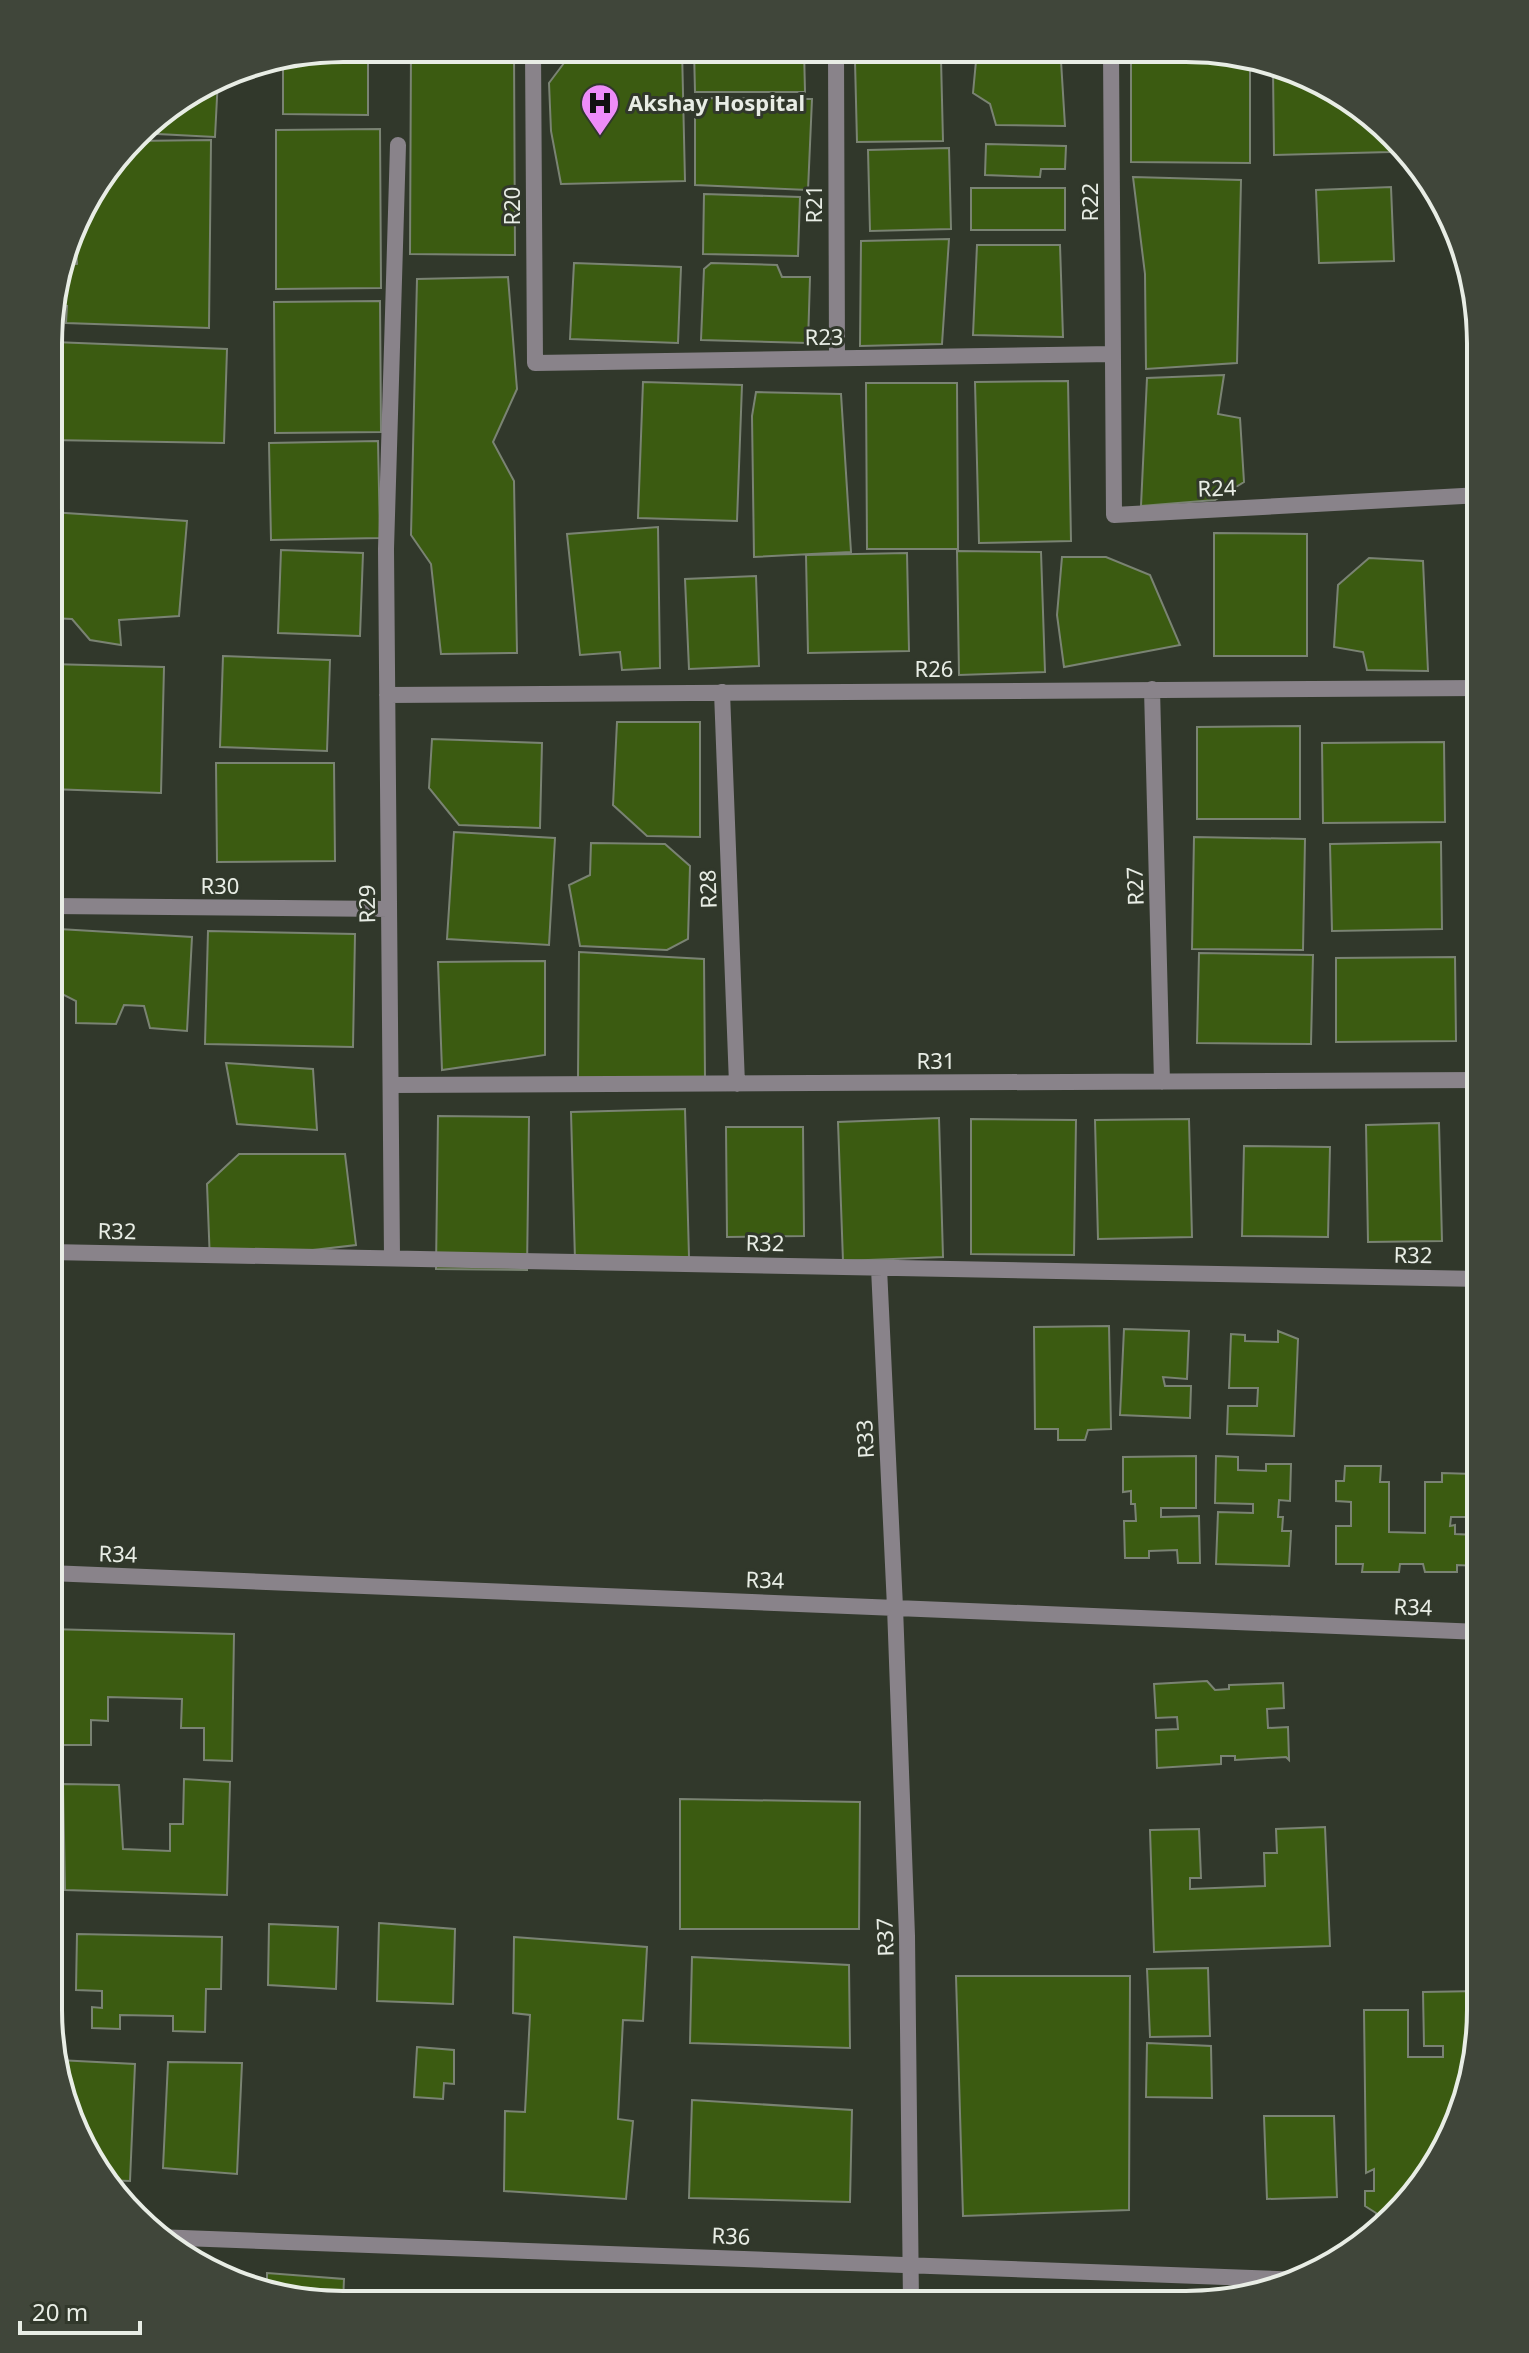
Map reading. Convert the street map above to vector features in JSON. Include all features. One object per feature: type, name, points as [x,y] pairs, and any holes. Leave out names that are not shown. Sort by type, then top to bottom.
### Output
[{"type":"street","name":"R21","points":[[836,62],[837,358]]},
{"type":"street","name":"R22","points":[[1111,62],[1113,354]]},
{"type":"street","name":"R20","points":[[533,63],[535,363]]},
{"type":"street","name":"R29","points":[[392,1258],[386,549],[398,145]]},
{"type":"street","name":"R23","points":[[535,363],[1113,354]]},
{"type":"street","name":"R24","points":[[1113,354],[1114,515],[1467,496]]},
{"type":"street","name":"R26","points":[[387,695],[1467,688]]},
{"type":"street","name":"R27","points":[[1152,689],[1162,1082]]},
{"type":"street","name":"R28","points":[[722,692],[737,1084]]},
{"type":"street","name":"R30","points":[[62,906],[389,909]]},
{"type":"street","name":"R31","points":[[391,1085],[1467,1080]]},
{"type":"street","name":"R32","points":[[62,1252],[1466,1279]]},
{"type":"street","name":"R33","points":[[879,1268],[895,1607]]},
{"type":"street","name":"R34","points":[[62,1574],[1466,1631]]},
{"type":"street","name":"R37","points":[[895,1607],[907,1936],[912,2291]]},
{"type":"street","name":"R36","points":[[179,2238],[1267,2279]]},
{"type":"building","points":[[804,62],[805,92],[695,92],[694,63]]},
{"type":"building","points":[[855,62],[941,62],[943,141],[857,142]]},
{"type":"building","points":[[976,62],[1061,62],[1065,126],[996,125],[990,104],[973,93]]},
{"type":"building","points":[[1131,62],[1223,64],[1250,70],[1250,163],[1131,162]]},
{"type":"building","points":[[368,63],[368,115],[283,114],[283,68],[306,64]]},
{"type":"building","points":[[411,63],[514,63],[515,255],[410,254]]},
{"type":"building","points":[[564,63],[682,63],[685,181],[561,184],[551,131],[549,83]]},
{"type":"building","points":[[1273,76],[1294,83],[1342,109],[1390,150],[1390,152],[1274,155]]},
{"type":"building","points":[[217,92],[215,137],[156,134],[187,109]]},
{"type":"building","points":[[695,98],[812,99],[808,190],[695,185]]},
{"type":"building","points":[[380,129],[381,288],[276,289],[276,130]]},
{"type":"building","points":[[211,140],[209,328],[66,323],[67,306],[64,306],[67,288],[74,264],[77,264],[83,235],[109,187],[148,141]]},
{"type":"building","points":[[986,144],[1066,146],[1065,169],[1041,169],[1040,177],[985,175]]},
{"type":"building","points":[[949,148],[951,229],[870,231],[868,150]]},
{"type":"building","points":[[1133,177],[1241,180],[1237,363],[1146,369],[1145,274]]},
{"type":"building","points":[[1391,187],[1394,261],[1319,263],[1316,190]]},
{"type":"building","points":[[971,188],[1065,188],[1065,230],[971,230]]},
{"type":"building","points":[[704,194],[800,197],[798,256],[703,254]]},
{"type":"building","points":[[949,239],[942,344],[860,346],[861,241]]},
{"type":"building","points":[[977,245],[1060,245],[1063,337],[973,335]]},
{"type":"building","points":[[574,263],[681,267],[678,343],[570,339]]},
{"type":"building","points":[[711,263],[777,265],[782,277],[810,277],[808,343],[701,340],[704,269]]},
{"type":"building","points":[[508,277],[517,389],[493,442],[514,481],[517,653],[441,654],[431,564],[411,535],[417,279]]},
{"type":"building","points":[[380,301],[381,432],[275,433],[274,302]]},
{"type":"building","points":[[62,342],[227,349],[224,443],[62,440]]},
{"type":"building","points":[[1224,375],[1218,414],[1240,418],[1244,482],[1215,500],[1141,506],[1147,378]]},
{"type":"building","points":[[1068,381],[1071,541],[979,543],[975,382]]},
{"type":"building","points":[[643,382],[742,385],[737,521],[638,518]]},
{"type":"building","points":[[866,383],[957,383],[958,549],[867,549]]},
{"type":"building","points":[[756,392],[841,394],[851,552],[754,557],[752,416]]},
{"type":"building","points":[[378,441],[380,538],[271,540],[269,443]]},
{"type":"building","points":[[62,513],[187,521],[179,616],[119,620],[121,645],[90,640],[72,619],[62,619]]},
{"type":"building","points":[[658,527],[660,668],[622,670],[620,652],[580,655],[567,534]]},
{"type":"building","points":[[1214,533],[1307,534],[1307,656],[1214,656]]},
{"type":"building","points":[[281,550],[363,553],[360,636],[278,633]]},
{"type":"building","points":[[957,551],[1041,552],[1045,672],[959,675]]},
{"type":"building","points":[[907,553],[909,651],[808,653],[806,555]]},
{"type":"building","points":[[1062,557],[1106,557],[1150,575],[1180,645],[1064,667],[1057,615]]},
{"type":"building","points":[[1369,558],[1423,561],[1428,671],[1367,670],[1363,652],[1334,647],[1338,585]]},
{"type":"building","points":[[756,576],[759,666],[689,669],[685,579]]},
{"type":"building","points":[[223,656],[330,660],[327,751],[220,747]]},
{"type":"building","points":[[62,664],[164,667],[161,793],[62,789]]},
{"type":"building","points":[[617,722],[700,722],[700,837],[647,836],[613,805]]},
{"type":"building","points":[[1300,726],[1300,819],[1197,819],[1197,727]]},
{"type":"building","points":[[432,739],[542,743],[540,828],[459,825],[429,788]]},
{"type":"building","points":[[1444,742],[1445,822],[1323,823],[1322,743]]},
{"type":"building","points":[[216,763],[334,763],[335,861],[217,862]]},
{"type":"building","points":[[454,832],[555,838],[549,945],[447,939]]},
{"type":"building","points":[[1194,837],[1305,839],[1303,950],[1192,949]]},
{"type":"building","points":[[1441,842],[1442,929],[1332,931],[1330,844]]},
{"type":"building","points":[[591,843],[665,844],[690,866],[688,939],[667,950],[580,946],[569,885],[590,875]]},
{"type":"building","points":[[62,929],[192,937],[187,1031],[150,1028],[144,1006],[124,1005],[116,1024],[76,1023],[76,1001],[62,994]]},
{"type":"building","points":[[208,931],[355,934],[353,1047],[205,1044]]},
{"type":"building","points":[[579,952],[704,959],[705,1078],[578,1078]]},
{"type":"building","points":[[1199,953],[1313,955],[1311,1044],[1197,1043]]},
{"type":"building","points":[[1455,957],[1456,1041],[1336,1042],[1336,958]]},
{"type":"building","points":[[545,961],[545,1055],[442,1070],[438,962]]},
{"type":"building","points":[[226,1063],[313,1069],[317,1130],[237,1124]]},
{"type":"building","points":[[685,1109],[689,1257],[575,1260],[571,1112]]},
{"type":"building","points":[[438,1116],[529,1117],[527,1270],[436,1269]]},
{"type":"building","points":[[939,1118],[943,1257],[843,1261],[838,1122]]},
{"type":"building","points":[[971,1119],[1076,1120],[1074,1255],[971,1254]]},
{"type":"building","points":[[1189,1119],[1192,1237],[1098,1239],[1095,1120]]},
{"type":"building","points":[[1439,1123],[1442,1241],[1368,1242],[1366,1125]]},
{"type":"building","points":[[726,1127],[803,1127],[804,1236],[727,1237]]},
{"type":"building","points":[[1244,1146],[1330,1147],[1328,1237],[1242,1236]]},
{"type":"building","points":[[239,1154],[345,1154],[356,1245],[210,1262],[207,1184]]},
{"type":"building","points":[[1109,1326],[1111,1429],[1088,1430],[1085,1440],[1058,1440],[1058,1429],[1035,1429],[1034,1327]]},
{"type":"building","points":[[1124,1329],[1189,1331],[1187,1379],[1163,1377],[1165,1386],[1191,1386],[1190,1418],[1120,1415]]},
{"type":"building","points":[[1278,1331],[1298,1339],[1294,1436],[1227,1434],[1228,1406],[1257,1406],[1258,1388],[1229,1388],[1231,1334],[1245,1335],[1245,1341],[1278,1342]]},
{"type":"building","points":[[1196,1456],[1196,1508],[1161,1508],[1161,1517],[1199,1516],[1200,1563],[1178,1563],[1177,1550],[1149,1551],[1149,1558],[1125,1558],[1124,1521],[1136,1521],[1131,1491],[1123,1492],[1123,1457]]},
{"type":"building","points":[[1216,1456],[1238,1457],[1238,1470],[1266,1471],[1266,1464],[1291,1464],[1290,1501],[1279,1500],[1278,1517],[1283,1517],[1282,1531],[1291,1531],[1289,1566],[1216,1564],[1218,1512],[1253,1513],[1253,1504],[1215,1503]]},
{"type":"building","points":[[1345,1466],[1381,1466],[1380,1482],[1389,1482],[1389,1532],[1425,1533],[1425,1482],[1442,1482],[1442,1473],[1466,1474],[1466,1517],[1451,1517],[1450,1526],[1455,1525],[1455,1534],[1466,1535],[1466,1565],[1457,1565],[1457,1572],[1425,1572],[1423,1564],[1400,1564],[1399,1572],[1362,1572],[1363,1564],[1336,1564],[1336,1526],[1351,1526],[1351,1502],[1336,1501],[1336,1481],[1344,1481]]},
{"type":"building","points":[[62,1629],[234,1634],[232,1761],[204,1760],[204,1728],[181,1728],[182,1699],[108,1697],[108,1721],[91,1720],[91,1745],[62,1745]]},
{"type":"building","points":[[1207,1681],[1215,1690],[1229,1689],[1229,1685],[1283,1683],[1284,1708],[1267,1709],[1268,1728],[1288,1727],[1289,1760],[1286,1757],[1235,1760],[1235,1756],[1221,1756],[1221,1764],[1157,1768],[1156,1730],[1178,1729],[1177,1717],[1156,1718],[1154,1684]]},
{"type":"building","points":[[184,1779],[230,1782],[227,1895],[65,1890],[63,1784],[119,1785],[123,1849],[170,1851],[170,1824],[183,1824]]},
{"type":"building","points":[[680,1799],[860,1802],[859,1929],[680,1929]]},
{"type":"building","points":[[1325,1827],[1330,1946],[1154,1952],[1150,1830],[1199,1829],[1201,1878],[1190,1878],[1190,1889],[1265,1886],[1264,1853],[1277,1853],[1276,1829]]},
{"type":"building","points":[[379,1923],[455,1929],[453,2004],[377,2001]]},
{"type":"building","points":[[269,1924],[338,1927],[336,1989],[268,1985]]},
{"type":"building","points":[[77,1934],[222,1937],[221,1989],[206,1989],[205,2032],[173,2031],[173,2016],[120,2015],[120,2029],[92,2028],[92,2007],[102,2008],[102,1991],[76,1990]]},
{"type":"building","points":[[514,1937],[647,1947],[643,2021],[623,2020],[618,2119],[633,2121],[626,2199],[504,2191],[505,2111],[525,2112],[530,2015],[513,2013]]},
{"type":"building","points":[[692,1957],[849,1965],[850,2048],[690,2043]]},
{"type":"building","points":[[1208,1968],[1210,2036],[1150,2037],[1147,1969]]},
{"type":"building","points":[[956,1976],[1130,1976],[1129,2210],[963,2216]]},
{"type":"building","points":[[1466,1991],[1462,2065],[1446,2118],[1420,2166],[1376,2217],[1376,2213],[1365,2206],[1365,2191],[1374,2191],[1374,2169],[1366,2173],[1364,2010],[1408,2010],[1408,2057],[1443,2057],[1443,2046],[1424,2046],[1423,1992]]},
{"type":"building","points":[[1147,2043],[1211,2046],[1212,2098],[1146,2097]]},
{"type":"building","points":[[417,2047],[454,2050],[454,2084],[444,2083],[443,2099],[414,2097]]},
{"type":"building","points":[[66,2060],[135,2064],[130,2181],[120,2181],[91,2134],[83,2118]]},
{"type":"building","points":[[168,2062],[242,2063],[237,2174],[163,2168]]},
{"type":"building","points":[[692,2100],[852,2110],[850,2202],[689,2198]]},
{"type":"building","points":[[1264,2116],[1334,2116],[1337,2197],[1267,2199]]},
{"type":"building","points":[[267,2273],[344,2279],[344,2291],[306,2289],[267,2280]]},
{"type":"place","name":"Akshay Hospital","points":[[600,137]]}]
